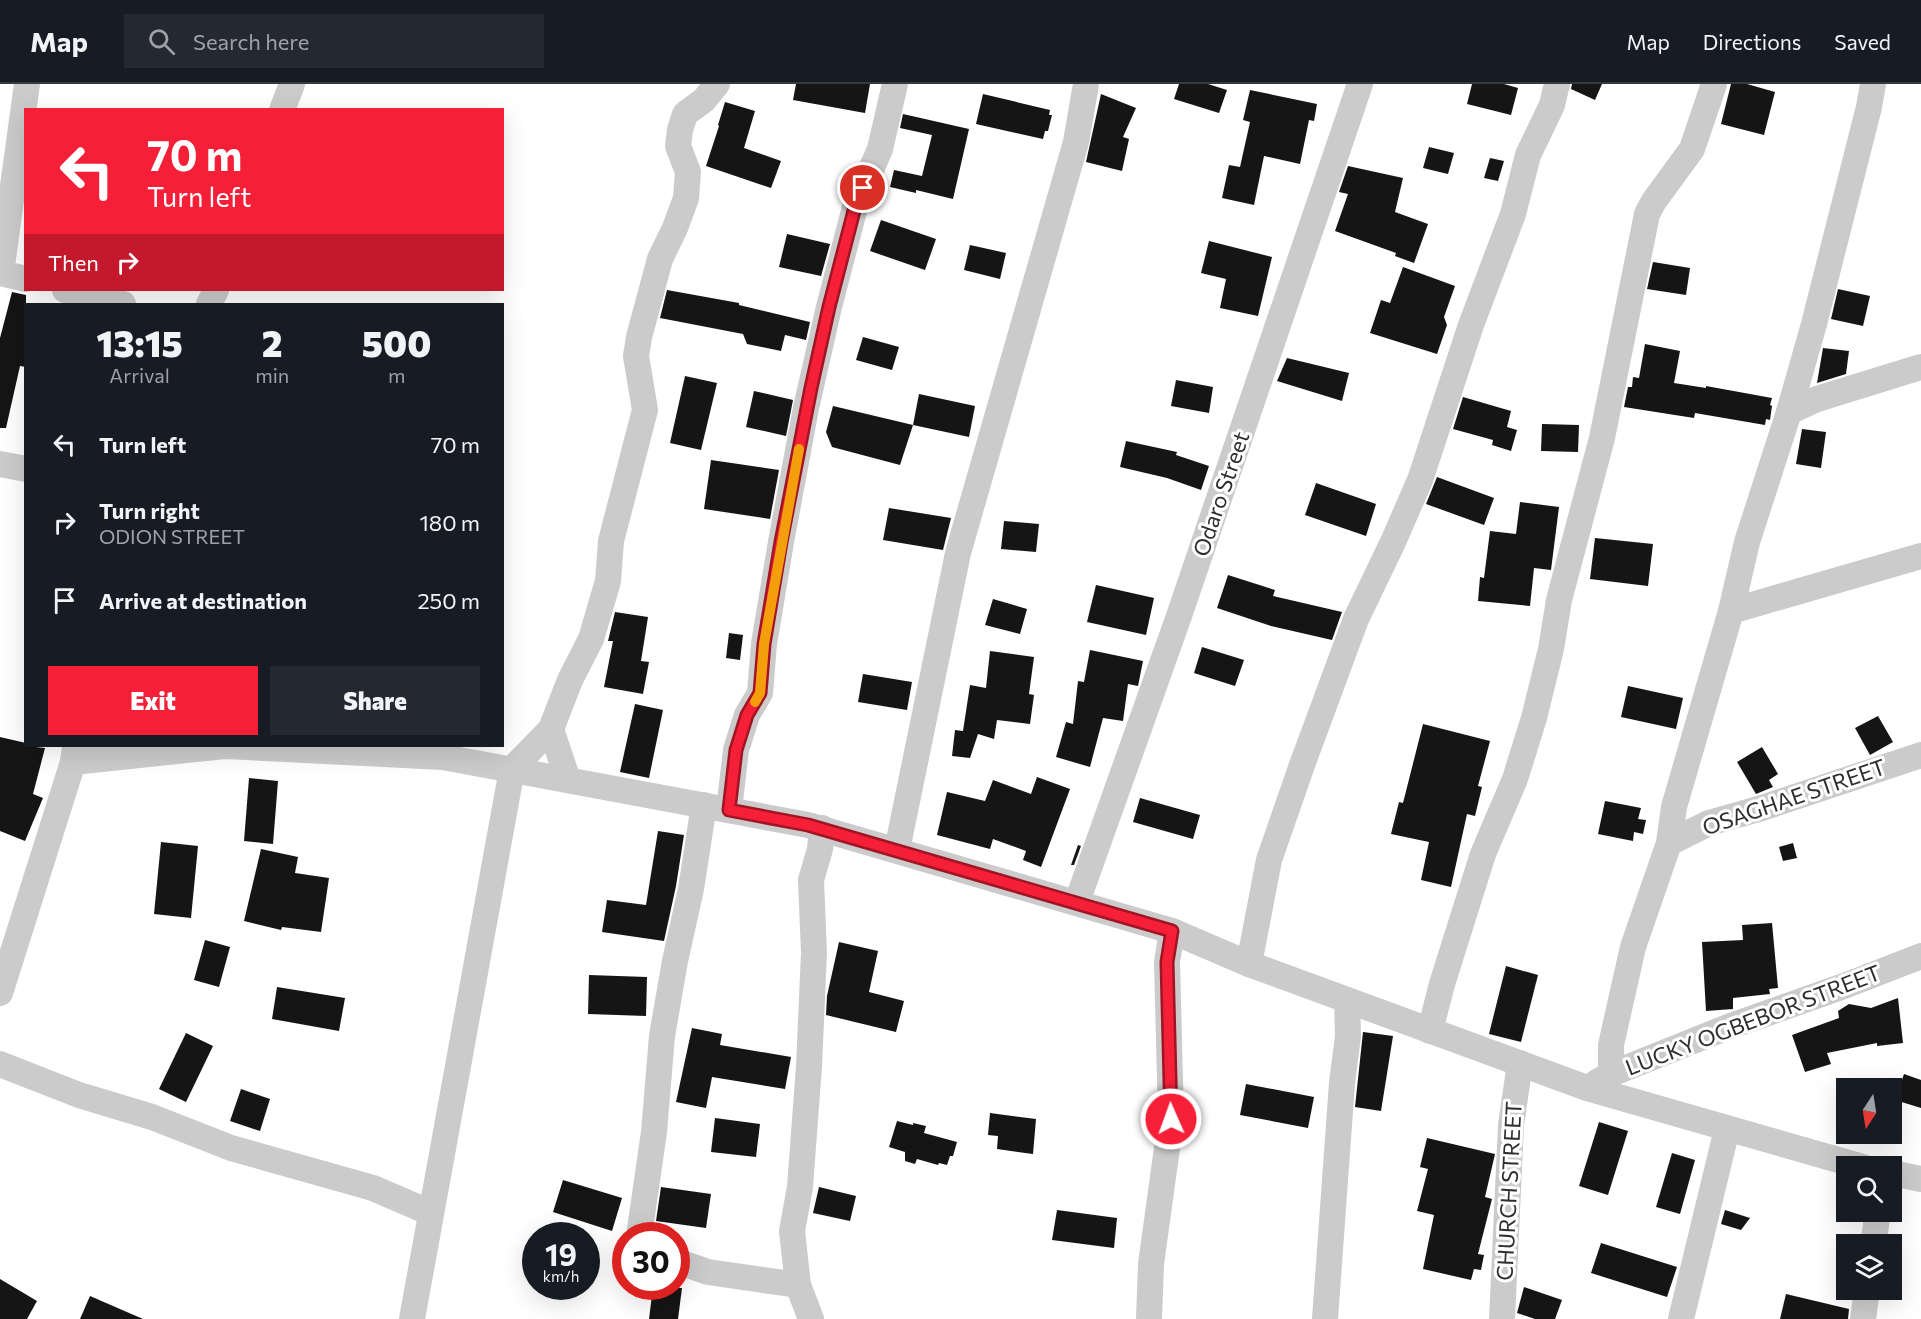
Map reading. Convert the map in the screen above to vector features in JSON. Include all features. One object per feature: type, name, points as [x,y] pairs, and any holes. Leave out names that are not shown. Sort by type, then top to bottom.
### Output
[{"type":"street","points":[[24,279],[0,273],[27,84]]},
{"type":"street","points":[[283,108],[291,84]]},
{"type":"street","points":[[412,1319],[512,769],[551,729],[570,680],[594,629],[608,581],[611,541],[645,410],[636,356],[639,337],[660,259],[686,198],[688,172],[678,146],[680,130],[685,114],[704,99],[717,84]]},
{"type":"street","points":[[729,810],[736,750],[747,715],[760,693],[764,644],[781,542],[806,408],[829,307],[855,207],[880,148],[895,84]]},
{"type":"street","points":[[897,850],[958,553],[1076,142],[1086,84]]},
{"type":"street","name":"Odaro Street","points":[[1077,902],[1187,593],[1360,84]]},
{"type":"street","points":[[1249,964],[1269,860],[1298,776],[1356,619],[1420,480],[1471,325],[1513,214],[1528,155],[1552,105],[1557,84]]},
{"type":"street","points":[[1430,1030],[1483,854],[1515,779],[1534,718],[1551,649],[1559,600],[1602,438],[1647,214],[1653,201],[1692,149],[1714,84]]},
{"type":"street","points":[[1611,1074],[1611,1045],[1633,947],[1669,843],[1674,807],[1731,611],[1747,542],[1789,412],[1866,119],[1873,84]]},
{"type":"street","points":[[69,291],[119,303]]},
{"type":"street","points":[[1789,412],[1817,399],[1921,367]]},
{"type":"street","points":[[0,464],[24,470]]},
{"type":"street","points":[[1731,611],[1921,556]]},
{"type":"street","points":[[551,729],[568,780]]},
{"type":"street","points":[[0,993],[74,754],[206,747]]},
{"type":"street","points":[[266,747],[430,751],[443,757],[822,828],[1172,931],[1249,964],[1587,1088],[1836,1159]]},
{"type":"street","name":"OSAGHAE STREET","points":[[1669,843],[1709,823],[1762,808],[1921,755]]},
{"type":"street","points":[[641,1222],[654,1132],[662,1036],[675,961],[692,890],[704,805]]},
{"type":"street","points":[[811,1319],[798,1285],[792,1231],[800,1187],[809,1066],[814,953],[811,880],[820,849],[822,828]]},
{"type":"street","points":[[1149,1319],[1151,1264],[1171,1119],[1167,962],[1172,931]]},
{"type":"street","name":"LUCKY OGBEBOR STREET","points":[[1587,1088],[1611,1074],[1728,1027],[1921,956]]},
{"type":"street","points":[[1325,1319],[1342,1083],[1348,1036],[1347,1000]]},
{"type":"street","points":[[0,1064],[79,1095],[152,1117],[231,1148],[373,1188],[431,1213]]},
{"type":"street","name":"CHURCH STREET","points":[[1502,1319],[1511,1125],[1520,1064]]},
{"type":"street","points":[[1681,1319],[1727,1129]]},
{"type":"street","points":[[1902,1175],[1921,1179]]},
{"type":"street","points":[[690,1266],[708,1272],[798,1285]]},
{"type":"street","points":[[1863,1319],[1866,1300]]},
{"type":"building","points":[[796,84],[870,84],[865,113],[793,100]]},
{"type":"building","points":[[1179,84],[1208,84],[1227,90],[1219,113],[1174,99]]},
{"type":"building","points":[[1472,84],[1504,84],[1518,88],[1511,115],[1467,104]]},
{"type":"building","points":[[1572,84],[1602,84],[1595,100],[1571,89]]},
{"type":"building","points":[[1731,84],[1747,84],[1775,92],[1764,135],[1721,124]]},
{"type":"building","points":[[1250,90],[1317,104],[1314,121],[1309,120],[1300,164],[1264,156],[1254,205],[1222,198],[1229,165],[1240,167],[1250,122],[1243,120]]},
{"type":"building","points":[[983,94],[1050,110],[1049,115],[1052,115],[1048,131],[1045,131],[1043,139],[976,124]]},
{"type":"building","points":[[1101,94],[1136,108],[1123,137],[1129,139],[1122,171],[1086,162]]},
{"type":"building","points":[[725,102],[755,111],[744,148],[781,161],[771,188],[706,166]]},
{"type":"building","points":[[903,114],[969,129],[953,199],[916,190],[916,193],[890,187],[894,170],[922,176],[932,135],[900,128]]},
{"type":"building","points":[[1429,147],[1454,153],[1448,174],[1423,168]]},
{"type":"building","points":[[1490,158],[1504,161],[1498,181],[1484,178]]},
{"type":"building","points":[[1348,166],[1403,178],[1395,212],[1428,224],[1414,263],[1395,256],[1396,253],[1335,231],[1348,194],[1339,192]]},
{"type":"building","points":[[881,220],[936,239],[925,270],[870,251]]},
{"type":"building","points":[[787,234],[830,244],[821,276],[779,267]]},
{"type":"building","points":[[1209,241],[1272,257],[1258,316],[1220,308],[1226,279],[1201,273]]},
{"type":"building","points":[[970,245],[1006,253],[1000,279],[964,270]]},
{"type":"building","points":[[1653,262],[1690,268],[1686,295],[1647,289]]},
{"type":"building","points":[[1403,267],[1455,286],[1444,317],[1447,325],[1437,354],[1370,333],[1381,300],[1390,303]]},
{"type":"building","points":[[1838,289],[1870,296],[1863,326],[1831,319]]},
{"type":"building","points":[[667,290],[739,303],[739,305],[810,322],[806,340],[785,335],[781,351],[747,344],[743,334],[660,318]]},
{"type":"building","points":[[12,292],[26,295],[24,367],[20,366],[6,428],[0,428],[0,338]]},
{"type":"building","points":[[863,337],[899,347],[892,370],[856,360]]},
{"type":"building","points":[[1645,344],[1680,351],[1674,383],[1706,388],[1706,386],[1772,398],[1770,420],[1766,419],[1765,425],[1695,413],[1694,418],[1624,407],[1628,387],[1632,387],[1633,377],[1639,378]]},
{"type":"building","points":[[1823,348],[1849,351],[1846,374],[1817,383]]},
{"type":"building","points":[[1287,358],[1349,373],[1342,401],[1277,381]]},
{"type":"building","points":[[685,376],[717,383],[701,450],[670,443]]},
{"type":"building","points":[[1176,380],[1213,387],[1209,413],[1171,406]]},
{"type":"building","points":[[754,391],[793,400],[786,436],[746,427]]},
{"type":"building","points":[[919,394],[975,406],[969,437],[913,425]]},
{"type":"building","points":[[1463,397],[1511,411],[1507,427],[1517,430],[1511,451],[1492,445],[1493,440],[1453,429]]},
{"type":"building","points":[[833,406],[913,425],[900,465],[832,447],[826,432]]},
{"type":"building","points":[[1542,424],[1579,425],[1578,452],[1541,451]]},
{"type":"building","points":[[1802,429],[1826,432],[1821,468],[1796,464]]},
{"type":"building","points":[[1126,441],[1177,452],[1176,455],[1209,466],[1201,490],[1167,478],[1120,467]]},
{"type":"building","points":[[711,460],[779,470],[770,519],[704,509]]},
{"type":"building","points":[[1437,477],[1494,498],[1484,525],[1426,504]]},
{"type":"building","points":[[1316,483],[1376,504],[1366,536],[1305,515]]},
{"type":"building","points":[[1520,502],[1559,507],[1551,570],[1534,568],[1530,606],[1478,601],[1480,577],[1484,578],[1490,531],[1516,534]]},
{"type":"building","points":[[889,508],[951,518],[943,550],[883,540]]},
{"type":"building","points":[[1004,521],[1039,524],[1036,552],[1001,549]]},
{"type":"building","points":[[1595,538],[1653,544],[1648,586],[1590,579]]},
{"type":"building","points":[[1228,575],[1275,590],[1273,596],[1342,612],[1332,640],[1271,626],[1217,608]]},
{"type":"building","points":[[1096,585],[1154,598],[1146,635],[1087,622]]},
{"type":"building","points":[[993,599],[1027,609],[1020,634],[985,625]]},
{"type":"building","points":[[615,612],[648,617],[641,661],[649,662],[643,694],[604,687],[613,641],[608,641]]},
{"type":"building","points":[[729,633],[743,635],[740,660],[726,658]]},
{"type":"building","points":[[1202,647],[1244,660],[1235,686],[1194,673]]},
{"type":"building","points":[[1090,650],[1143,661],[1138,686],[1128,684],[1123,721],[1103,718],[1090,767],[1056,757],[1066,722],[1073,724],[1078,681],[1084,682]]},
{"type":"building","points":[[990,651],[1034,657],[1029,694],[1034,695],[1030,724],[997,720],[994,739],[978,734],[970,758],[952,756],[955,730],[963,731],[970,685],[986,688]]},
{"type":"building","points":[[863,674],[912,682],[907,710],[858,702]]},
{"type":"building","points":[[1628,686],[1683,698],[1676,729],[1621,717]]},
{"type":"building","points":[[635,704],[663,710],[649,778],[620,772]]},
{"type":"building","points":[[1878,716],[1893,742],[1870,755],[1855,728]]},
{"type":"building","points":[[1423,724],[1490,741],[1478,786],[1482,787],[1475,816],[1467,814],[1451,887],[1421,880],[1429,842],[1391,834],[1399,802],[1403,803]]},
{"type":"building","points":[[0,737],[24,743],[24,747],[45,748],[33,794],[43,798],[25,841],[0,831]]},
{"type":"building","points":[[1762,747],[1778,774],[1769,780],[1773,787],[1756,794],[1737,762]]},
{"type":"building","points":[[1037,777],[1070,789],[1041,867],[1023,860],[1026,851],[993,839],[990,849],[937,835],[947,792],[985,801],[993,780],[1031,794]]},
{"type":"building","points":[[249,778],[278,781],[273,844],[244,841]]},
{"type":"building","points":[[1140,798],[1200,815],[1193,839],[1133,822]]},
{"type":"building","points":[[1605,801],[1641,808],[1638,819],[1646,820],[1643,834],[1634,832],[1633,841],[1598,834]]},
{"type":"building","points":[[658,831],[684,835],[664,941],[602,932],[607,900],[646,905]]},
{"type":"building","points":[[161,842],[198,846],[191,918],[154,914]]},
{"type":"building","points":[[1793,843],[1797,858],[1783,861],[1779,847]]},
{"type":"building","points":[[1078,845],[1081,846],[1074,865],[1071,865]]},
{"type":"building","points":[[261,849],[298,857],[295,873],[329,878],[321,932],[282,927],[281,930],[244,921]]},
{"type":"building","points":[[1772,923],[1778,988],[1769,989],[1770,994],[1733,998],[1733,1009],[1706,1011],[1702,942],[1743,940],[1742,925]]},
{"type":"building","points":[[205,940],[230,947],[219,987],[194,980]]},
{"type":"building","points":[[839,942],[878,951],[869,992],[904,1001],[896,1032],[826,1015],[827,996]]},
{"type":"building","points":[[1506,966],[1538,975],[1521,1042],[1489,1034]]},
{"type":"building","points":[[589,975],[647,977],[646,1016],[588,1014]]},
{"type":"building","points":[[277,987],[345,998],[339,1031],[272,1019]]},
{"type":"building","points":[[1898,998],[1903,1043],[1877,1046],[1877,1043],[1827,1053],[1831,1064],[1805,1072],[1792,1035],[1839,1018],[1838,1011],[1849,1004],[1871,1008]]},
{"type":"building","points":[[692,1028],[722,1034],[720,1045],[791,1057],[785,1089],[712,1077],[706,1108],[676,1102]]},
{"type":"building","points":[[1363,1032],[1393,1036],[1381,1111],[1355,1107]]},
{"type":"building","points":[[186,1033],[213,1046],[186,1102],[159,1089]]},
{"type":"building","points":[[1904,1074],[1921,1080],[1921,1108],[1902,1102]]},
{"type":"building","points":[[1246,1084],[1314,1097],[1308,1128],[1240,1115]]},
{"type":"building","points":[[241,1089],[270,1099],[260,1131],[230,1121]]},
{"type":"building","points":[[990,1113],[1036,1119],[1033,1154],[997,1149],[998,1136],[988,1135]]},
{"type":"building","points":[[715,1118],[760,1124],[756,1157],[711,1152]]},
{"type":"building","points":[[897,1121],[926,1126],[924,1133],[957,1142],[953,1156],[950,1156],[947,1165],[917,1159],[915,1164],[905,1161],[905,1152],[889,1147]]},
{"type":"building","points":[[1599,1122],[1628,1131],[1608,1195],[1579,1186]]},
{"type":"building","points":[[1427,1138],[1495,1154],[1485,1197],[1492,1199],[1478,1254],[1484,1255],[1481,1270],[1474,1269],[1471,1280],[1423,1269],[1434,1215],[1417,1211],[1428,1169],[1420,1167]]},
{"type":"building","points":[[1672,1153],[1695,1160],[1680,1214],[1656,1207]]},
{"type":"building","points":[[563,1180],[622,1198],[615,1222],[612,1222],[612,1231],[600,1227],[600,1222],[584,1222],[553,1212]]},
{"type":"building","points":[[661,1187],[711,1194],[706,1228],[690,1226],[690,1222],[656,1221]]},
{"type":"building","points":[[819,1187],[856,1196],[850,1221],[813,1213]]},
{"type":"building","points":[[1057,1210],[1117,1218],[1114,1248],[1052,1240]]},
{"type":"building","points":[[1725,1210],[1750,1218],[1741,1230],[1721,1224]]},
{"type":"building","points":[[1601,1243],[1677,1267],[1667,1297],[1591,1273]]},
{"type":"building","points":[[0,1279],[37,1301],[27,1319],[0,1319]]},
{"type":"building","points":[[1524,1287],[1562,1300],[1555,1319],[1535,1319],[1517,1313]]},
{"type":"building","points":[[1786,1294],[1849,1309],[1848,1319],[1780,1319]]},
{"type":"building","points":[[90,1296],[143,1319],[80,1319]]},
{"type":"building","points":[[651,1300],[680,1300],[678,1319],[649,1319]]},
{"type":"slow traffic","points":[[755,702],[760,693],[764,644],[799,449]]},
{"type":"route","points":[[863,188],[855,207],[829,307],[811,388],[781,542],[764,644],[760,693],[747,715],[736,750],[729,810],[808,825],[1172,931],[1167,962],[1171,1119]]}]
